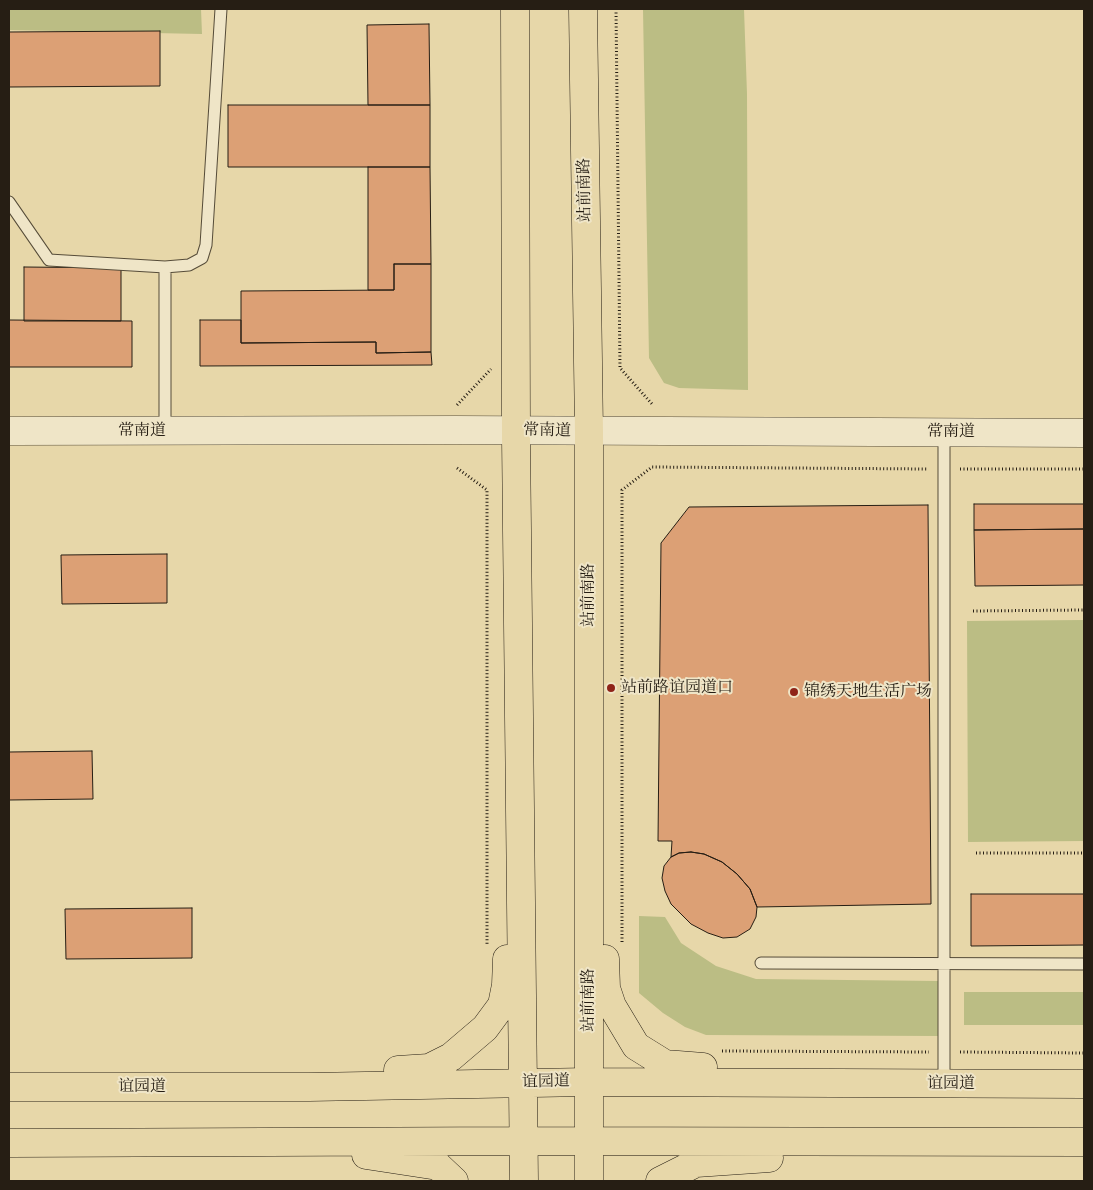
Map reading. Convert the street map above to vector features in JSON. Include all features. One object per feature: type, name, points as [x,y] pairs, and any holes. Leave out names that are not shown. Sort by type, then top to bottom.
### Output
[{"type":"main road","points":[[515,9],[516,431],[524,1181]]},
{"type":"main road","name":"站前南路","points":[[583,9],[589,432],[589,1181]]},
{"type":"main road","points":[[309,1087],[383,1072],[429,1068],[451,1057],[485,1028],[502,1005],[506,985],[508,910],[521,862]]},
{"type":"main road","points":[[589,863],[605,911],[606,988],[612,1006],[636,1046],[664,1064],[795,1073],[836,1084]]},
{"type":"main road","name":"谊园道","points":[[9,1087],[309,1087],[524,1082],[1084,1084]]},
{"type":"main road","points":[[9,1143],[524,1140],[589,1142],[1084,1142]]},
{"type":"main road","points":[[660,1181],[696,1163],[790,1156],[833,1141]]},
{"type":"main road","points":[[309,1142],[373,1156],[438,1166],[454,1181]]},
{"type":"street","name":"常南道","points":[[9,431],[1084,433]]},
{"type":"lane","points":[[9,202],[50,260],[165,267],[189,265],[202,258],[206,246],[221,9]]},
{"type":"lane","points":[[165,267],[165,431]]},
{"type":"lane","points":[[944,432],[944,1084]]},
{"type":"lane","points":[[762,963],[1084,964]]},
{"type":"path","points":[[616,9],[620,368],[652,404]]},
{"type":"path","points":[[456,406],[491,370],[491,360]]},
{"type":"path","points":[[622,948],[622,490],[652,467],[1084,469]]},
{"type":"path","points":[[457,468],[487,490],[487,948]]},
{"type":"path","points":[[973,611],[1084,610]]},
{"type":"path","points":[[976,854],[1084,853]]},
{"type":"path","points":[[722,1051],[1084,1053]]},
{"type":"green space","points":[[9,9],[201,9],[202,34],[9,30]]},
{"type":"green space","points":[[643,9],[744,9],[747,94],[748,390],[679,388],[664,383],[649,358]]},
{"type":"green space","points":[[1084,620],[1084,841],[968,842],[967,621]]},
{"type":"green space","points":[[639,916],[665,917],[681,943],[716,966],[756,979],[938,981],[938,1036],[706,1035],[685,1027],[663,1013],[639,993]]},
{"type":"green space","points":[[964,992],[1084,992],[1084,1025],[964,1025]]},
{"type":"building","points":[[429,24],[430,105],[368,105],[367,25]]},
{"type":"building","points":[[160,31],[160,86],[9,87],[9,32]]},
{"type":"building","points":[[228,105],[430,105],[430,167],[228,167]]},
{"type":"building","points":[[368,167],[430,167],[431,264],[394,264],[394,290],[368,290]]},
{"type":"building","points":[[394,264],[431,264],[431,352],[376,353],[376,342],[241,343],[241,291],[394,290]]},
{"type":"building","points":[[24,267],[121,268],[121,321],[24,321]]},
{"type":"building","points":[[9,320],[132,321],[132,367],[9,367]]},
{"type":"building","points":[[200,320],[241,320],[241,343],[376,342],[376,353],[431,352],[432,365],[200,366]]},
{"type":"building","points":[[974,504],[1084,504],[1084,529],[974,530]]},
{"type":"building","name":"锦绣天地生活广场","points":[[928,505],[931,904],[757,907],[750,889],[737,874],[722,862],[704,854],[691,852],[679,853],[671,857],[672,841],[658,841],[661,543],[689,507]]},
{"type":"building","points":[[1084,529],[1084,585],[975,586],[974,530]]},
{"type":"building","points":[[167,554],[167,603],[62,604],[61,555]]},
{"type":"building","points":[[92,751],[93,799],[9,800],[9,752]]},
{"type":"building","points":[[679,853],[704,854],[722,862],[737,874],[750,889],[757,907],[756,917],[750,929],[737,937],[723,938],[691,924],[671,904],[662,878],[664,866],[671,857]]},
{"type":"building","points":[[971,894],[1084,894],[1084,945],[971,946]]},
{"type":"building","points":[[192,908],[192,958],[66,959],[65,909]]},
{"type":"place","name":"站前路谊园道口","points":[[611,688]]},
{"type":"place","name":"锦绣天地生活广场","points":[[794,692]]}]
